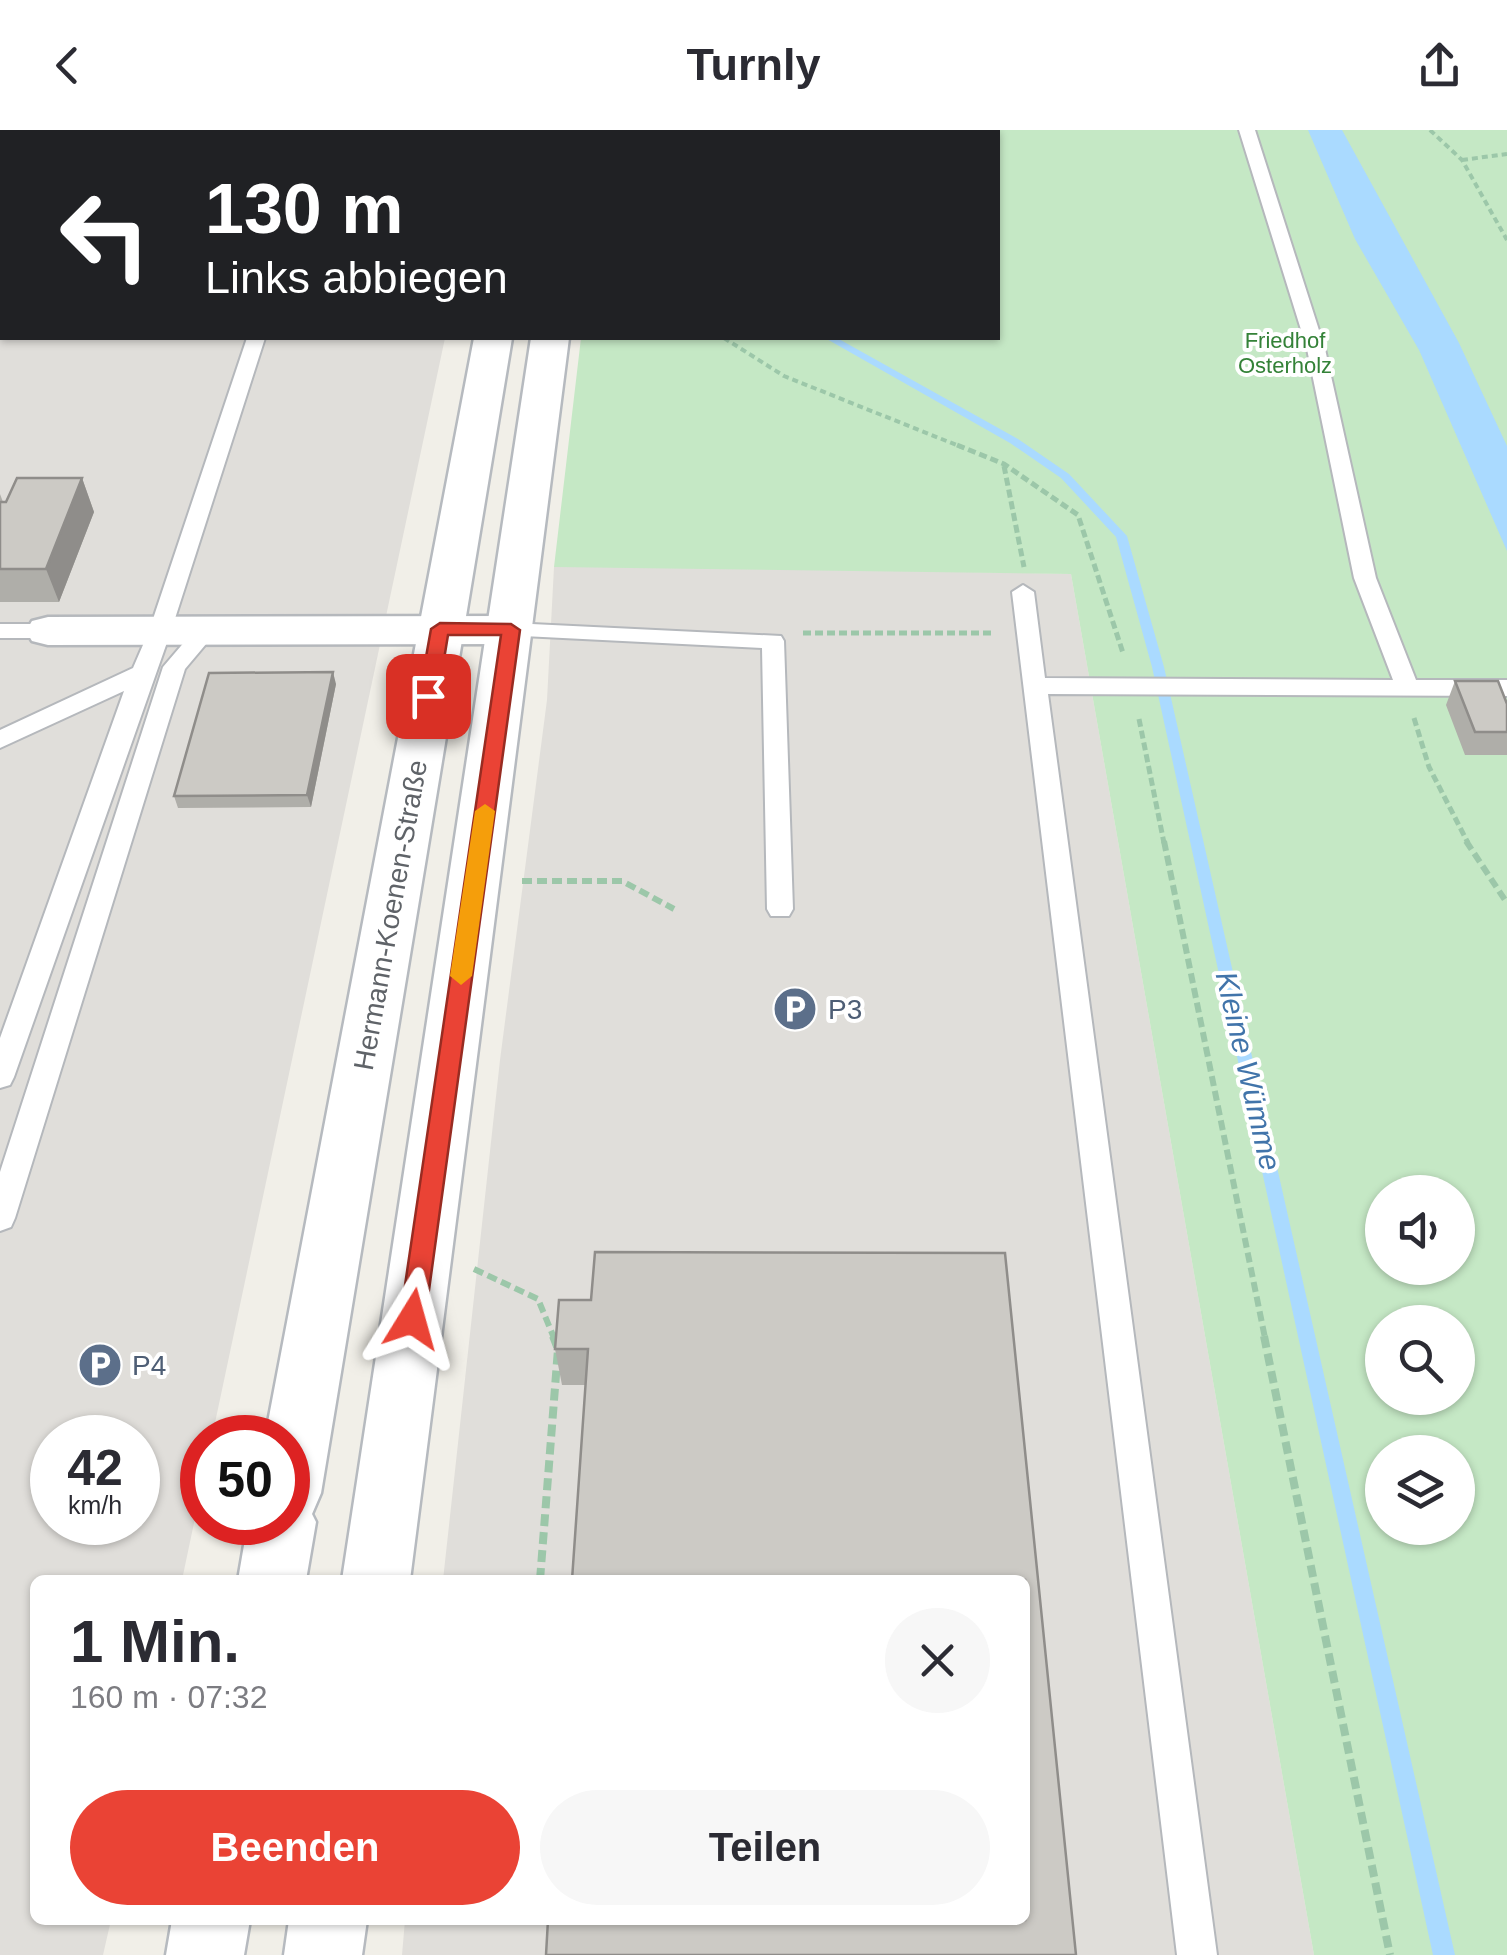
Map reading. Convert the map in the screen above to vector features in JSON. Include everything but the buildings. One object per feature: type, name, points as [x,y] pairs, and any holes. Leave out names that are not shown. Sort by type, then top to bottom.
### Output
[{"type":"main road","name":"Hermann-Koenen-Straße","points":[[302,1415],[492,340]]},
{"type":"main road","points":[[377,1575],[550,340]]},
{"type":"main road","points":[[48,632],[511,630]]},
{"type":"main road","points":[[273,1575],[278,1545]]},
{"type":"main road","points":[[205,1955],[210,1925]]},
{"type":"main road","points":[[324,1955],[327,1925]]},
{"type":"lane","points":[[1247,130],[1316,349],[1365,578],[1408,690]]},
{"type":"lane","points":[[0,1077],[160,630],[255,340]]},
{"type":"lane","points":[[1022,592],[1197,1955]]},
{"type":"lane","points":[[0,1218],[174,666],[206,630]]},
{"type":"lane","points":[[511,630],[773,641],[780,909]]},
{"type":"lane","points":[[0,631],[48,632]]},
{"type":"lane","points":[[0,740],[142,673]]},
{"type":"lane","points":[[1036,686],[1507,688]]},
{"type":"path","points":[[1430,130],[1462,160],[1507,240]]},
{"type":"path","points":[[1462,160],[1507,154]]},
{"type":"path","points":[[727,340],[784,376],[1004,464],[1078,516],[1116,624],[1132,686],[1390,1955]]},
{"type":"path","points":[[1004,464],[1026,578],[1022,592]]},
{"type":"path","points":[[773,641],[790,633],[1028,633]]},
{"type":"path","points":[[1408,690],[1429,764],[1476,859],[1507,903]]},
{"type":"path","points":[[476,881],[622,882],[674,909]]},
{"type":"path","points":[[423,1244],[538,1299],[558,1349],[540,1575]]},
{"type":"shaded area","points":[[0,340],[445,340],[217,1415],[180,1415],[180,1545],[189,1545],[183,1575],[30,1575],[30,1925],[110,1925],[103,1955],[0,1955]]},
{"type":"shaded area","points":[[554,567],[1071,574],[1314,1955],[402,1955],[405,1925],[1030,1925],[1030,1575],[444,1575],[500,1060],[547,700]]},
{"type":"green space","name":"Friedhof Osterholz","points":[[1000,130],[1507,130],[1507,1955],[1314,1955],[1071,574],[554,567],[581,340],[1000,340]]},
{"type":"water","points":[[1308,130],[1342,130],[1459,343],[1507,446],[1507,551],[1419,350],[1355,239]]},
{"type":"waterway","name":"Kleine Wümme","points":[[834,340],[1014,441],[1065,476],[1121,536],[1158,667],[1444,1955]]},
{"type":"slow traffic","points":[[461,976],[485,811]]},
{"type":"place","name":"P3","points":[[795,1009]]},
{"type":"place","name":"P4","points":[[100,1365]]},
{"type":"route","points":[[412,1319],[511,630],[440,629],[428,696]]}]
